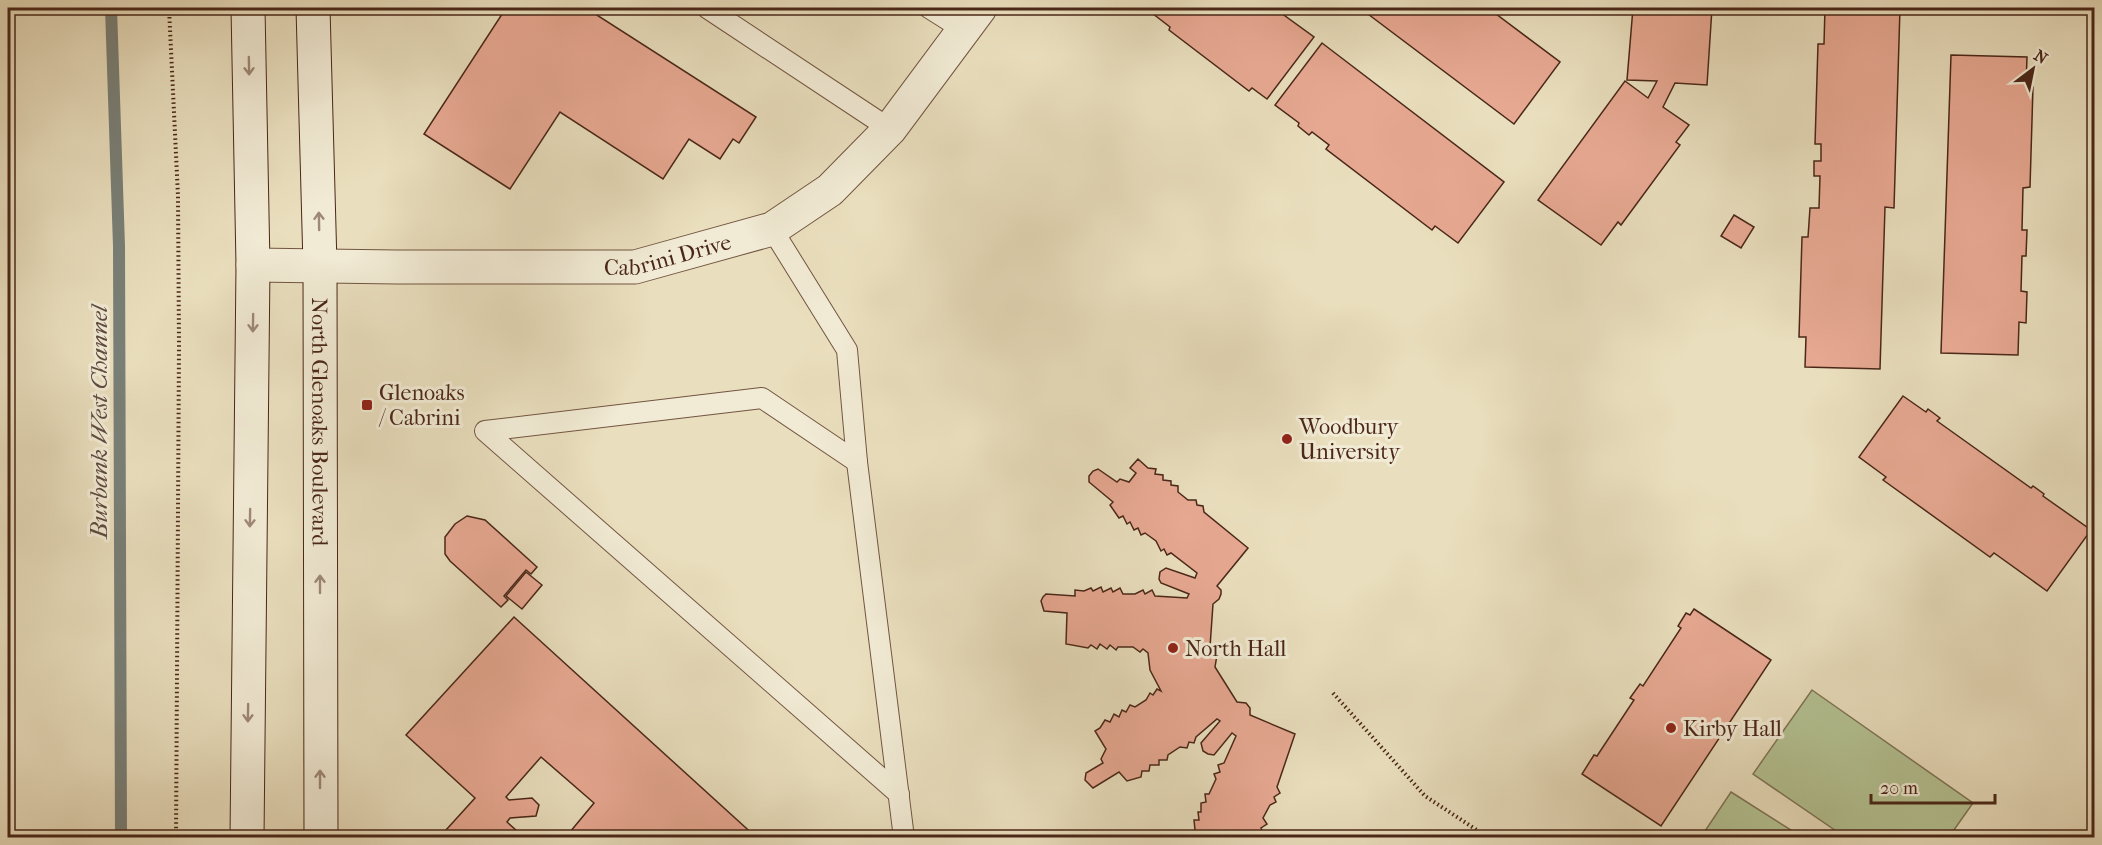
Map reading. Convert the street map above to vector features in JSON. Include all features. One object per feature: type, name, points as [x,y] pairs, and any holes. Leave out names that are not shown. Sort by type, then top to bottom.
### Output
[{"type":"main road","points":[[247,837],[253,265],[248,8]]},
{"type":"main road","name":"North Glenoaks Boulevard","points":[[313,8],[320,265],[321,837]]},
{"type":"main road","name":"Cabrini Drive","points":[[253,265],[635,267],[772,229],[830,190],[890,129],[972,19]]},
{"type":"lane","points":[[706,8],[890,129]]},
{"type":"lane","points":[[929,8],[972,19]]},
{"type":"lane","points":[[772,229],[847,350],[857,462],[904,837]]},
{"type":"lane","points":[[857,462],[762,398],[485,431],[899,794]]},
{"type":"path","points":[[170,8],[178,196],[179,333],[176,837]]},
{"type":"path","points":[[1333,693],[1425,796],[1489,837]]},
{"type":"green space","points":[[1812,690],[1973,803],[1949,837],[1845,837],[1753,774]]},
{"type":"green space","points":[[1731,792],[1802,837],[1701,837]]},
{"type":"building","points":[[506,8],[586,8],[756,117],[739,143],[733,139],[720,159],[689,139],[663,179],[560,112],[510,189],[424,134]]},
{"type":"building","points":[[1149,8],[1274,8],[1314,37],[1267,99],[1252,88],[1249,91],[1169,30],[1170,27],[1148,10]]},
{"type":"building","points":[[1360,8],[1488,8],[1560,62],[1514,124]]},
{"type":"building","points":[[1633,8],[1712,8],[1707,85],[1675,83],[1663,107],[1689,125],[1676,142],[1680,145],[1621,225],[1618,222],[1601,245],[1538,200],[1625,81],[1648,98],[1657,81],[1627,80]]},
{"type":"building","points":[[1825,8],[1900,8],[1894,208],[1885,207],[1880,369],[1805,367],[1806,337],[1799,337],[1802,237],[1808,237],[1810,208],[1819,208],[1820,176],[1814,176],[1814,161],[1821,161],[1821,144],[1815,144],[1818,44],[1824,44]]},
{"type":"building","points":[[1322,43],[1504,182],[1458,243],[1435,226],[1432,230],[1326,149],[1329,145],[1312,132],[1309,135],[1298,126],[1299,123],[1275,105]]},
{"type":"building","points":[[1951,55],[2027,57],[2026,86],[2033,87],[2030,187],[2023,188],[2022,230],[2027,230],[2026,256],[2022,256],[2021,291],[2027,292],[2026,323],[2019,322],[2018,355],[1941,353]]},
{"type":"building","points":[[1734,215],[1754,227],[1741,248],[1721,236]]},
{"type":"building","points":[[1903,396],[1926,412],[1928,409],[1940,418],[1937,421],[2031,488],[2033,486],[2044,494],[2043,496],[2091,530],[2047,591],[1994,553],[1990,557],[1883,480],[1886,477],[1859,457]]},
{"type":"building","name":"North Hall","points":[[1138,459],[1148,468],[1156,469],[1155,474],[1163,475],[1163,480],[1171,481],[1171,485],[1178,486],[1178,492],[1188,500],[1196,500],[1197,505],[1203,506],[1204,512],[1248,548],[1217,586],[1221,594],[1213,604],[1210,647],[1217,655],[1215,667],[1237,702],[1246,703],[1250,708],[1250,715],[1295,734],[1277,787],[1280,793],[1274,797],[1276,802],[1270,805],[1263,818],[1267,824],[1261,828],[1263,832],[1257,838],[1192,837],[1195,830],[1194,820],[1199,820],[1198,812],[1201,812],[1201,803],[1206,802],[1205,794],[1209,794],[1216,779],[1214,774],[1220,772],[1218,765],[1224,763],[1236,736],[1232,733],[1214,755],[1203,751],[1201,743],[1220,721],[1217,719],[1196,737],[1194,743],[1189,742],[1187,748],[1180,747],[1168,755],[1167,760],[1159,760],[1159,765],[1150,765],[1149,771],[1142,771],[1141,777],[1127,781],[1119,772],[1093,788],[1085,780],[1086,773],[1103,763],[1101,759],[1106,749],[1095,731],[1105,720],[1110,722],[1114,714],[1119,717],[1122,710],[1126,712],[1130,705],[1135,707],[1146,700],[1150,693],[1153,695],[1157,689],[1161,691],[1150,670],[1148,653],[1143,649],[1140,652],[1133,647],[1118,647],[1116,650],[1110,645],[1107,649],[1100,644],[1097,649],[1091,645],[1088,648],[1066,644],[1067,613],[1044,611],[1041,601],[1043,597],[1046,594],[1075,596],[1075,590],[1084,591],[1091,588],[1093,591],[1101,587],[1103,592],[1111,588],[1113,592],[1120,588],[1123,594],[1135,594],[1143,590],[1145,594],[1152,590],[1155,596],[1187,598],[1189,594],[1161,583],[1160,572],[1166,568],[1195,578],[1197,573],[1171,553],[1167,555],[1164,549],[1161,551],[1156,541],[1145,533],[1141,535],[1138,528],[1134,530],[1123,516],[1119,518],[1110,505],[1113,502],[1089,482],[1089,476],[1098,469],[1117,482],[1120,479],[1129,482],[1136,473],[1130,468]]},
{"type":"building","points":[[467,516],[485,520],[537,567],[531,574],[526,570],[504,596],[508,600],[501,607],[445,554],[445,537],[455,524]]},
{"type":"building","points":[[526,572],[542,585],[522,609],[506,596]]},
{"type":"building","name":"Kirby Hall","points":[[1694,609],[1771,660],[1661,826],[1582,774],[1594,755],[1597,756],[1634,700],[1630,698],[1640,684],[1643,686],[1681,628],[1678,626],[1686,613],[1690,615]]},
{"type":"building","points":[[514,617],[757,838],[565,838],[594,803],[541,757],[506,797],[509,800],[532,798],[539,805],[536,816],[510,818],[507,822],[525,838],[454,838],[446,830],[475,798],[406,735]]},
{"type":"waterway","name":"Burbank West Channel","points":[[111,8],[119,246],[121,838]]},
{"type":"place","name":"Glenoaks / Cabrini","points":[[367,405]]},
{"type":"place","name":"Woodbury University","points":[[1287,439]]},
{"type":"place","name":"North Hall","points":[[1173,648]]},
{"type":"place","name":"Kirby Hall","points":[[1671,728]]}]
